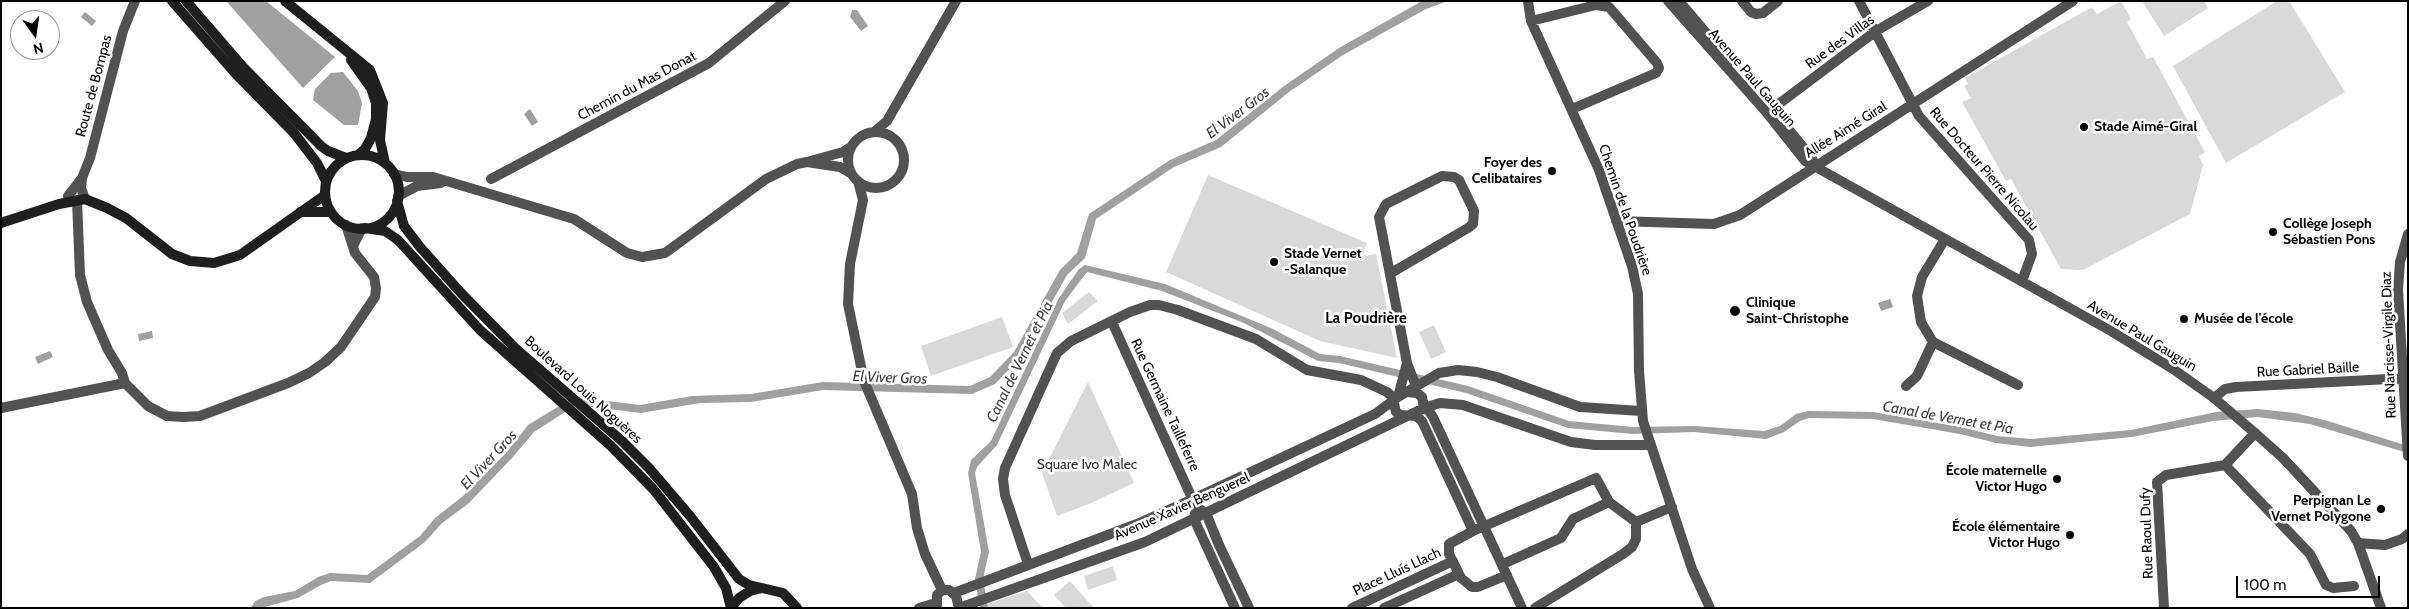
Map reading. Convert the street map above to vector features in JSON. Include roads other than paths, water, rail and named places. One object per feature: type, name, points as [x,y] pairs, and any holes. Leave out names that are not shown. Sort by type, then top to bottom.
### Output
[{"type":"main road","points":[[172,1],[236,74],[294,133],[317,163],[326,181]]},
{"type":"main road","points":[[186,1],[243,67],[321,146],[346,158]]},
{"type":"main road","points":[[285,1],[370,70],[377,84],[382,103],[380,140],[385,163]]},
{"type":"main road","points":[[329,38],[363,75],[371,88],[376,103],[376,119],[371,138],[365,149],[358,155]]},
{"type":"main road","points":[[358,155],[376,158],[385,163],[394,174],[398,185],[398,199],[386,219],[364,228],[346,225],[331,212],[325,194],[326,181],[331,172],[346,158],[358,155]]},
{"type":"main road","points":[[1,224],[77,200],[107,208],[126,218],[172,254],[190,261],[214,263],[240,255],[325,194]]},
{"type":"main road","name":"Boulevard Louis Noguères","points":[[398,199],[404,226],[420,248],[488,322],[654,490],[681,522],[721,578],[726,588],[731,608]]},
{"type":"main road","points":[[300,212],[331,212]]},
{"type":"main road","name":"Boulevard Louis Noguères","points":[[364,228],[385,231],[398,240],[480,330],[622,441],[671,493],[732,572],[749,585],[783,594],[797,608]]},
{"type":"main road","points":[[731,608],[745,594],[762,588]]},
{"type":"street","name":"Route de Bompas","points":[[82,178],[90,158],[122,31],[135,1]]},
{"type":"street","name":"Chemin du Mas Donat","points":[[491,179],[709,63],[785,1]]},
{"type":"street","points":[[874,132],[887,121],[956,1]]},
{"type":"street","name":"Chemin de la Poudrière","points":[[1528,1],[1531,21],[1599,170],[1632,266],[1638,294],[1642,416],[1692,569],[1710,608]]},
{"type":"street","points":[[1742,1],[1751,12],[1756,14],[1764,13],[1778,1]]},
{"type":"street","name":"Rue Docteur Pierre Nicolau","points":[[1859,1],[1919,116],[2029,240],[2032,254],[2022,282]]},
{"type":"street","name":"Rue des Villas","points":[[1772,109],[1876,31],[1928,1]]},
{"type":"street","name":"Allée Aimé Giral","points":[[1616,220],[1714,224],[1740,215],[2073,1]]},
{"type":"street","name":"Avenue Paul Gauguin","points":[[1671,2],[1772,109],[1811,157],[1816,166]]},
{"type":"street","name":"Avenue Paul Gauguin","points":[[1671,2],[1767,113],[1805,161],[2165,364],[2214,398],[2283,458],[2338,515],[2358,543],[2381,608]]},
{"type":"street","points":[[1531,21],[1596,6],[1609,7],[1657,63],[1659,68],[1656,73],[1572,109]]},
{"type":"street","points":[[863,200],[875,188],[893,183],[901,173],[904,155],[895,139],[894,109]]},
{"type":"street","points":[[394,174],[408,177],[433,177],[574,219],[627,253],[642,257],[665,253],[766,179],[797,164],[843,152],[865,134],[874,132],[888,135],[895,139]]},
{"type":"street","points":[[851,147],[848,156],[863,200],[850,264],[848,304],[864,381],[912,494],[917,528],[925,554],[942,590]]},
{"type":"street","points":[[807,162],[840,167],[855,178],[875,188]]},
{"type":"street","points":[[1391,273],[1473,224],[1474,211],[1459,180],[1454,176],[1442,176],[1382,208],[1379,217],[1407,363],[1416,386]]},
{"type":"street","points":[[77,200],[68,196],[82,178]]},
{"type":"street","points":[[82,178],[77,200],[80,275],[87,302],[108,350],[122,373],[125,383],[148,406],[166,416],[182,418],[200,416],[217,410],[309,373],[325,362],[341,347],[374,297],[376,288],[374,277],[355,253],[354,244],[346,225]]},
{"type":"street","points":[[398,199],[416,186],[449,182]]},
{"type":"street","points":[[354,244],[364,228]]},
{"type":"street","name":"Rue Narcisse-Virgile Diaz","points":[[2408,234],[2400,262],[2398,290],[2405,378],[2408,456]]},
{"type":"street","points":[[1945,239],[1922,277],[1917,296],[1921,322],[1933,342],[2018,385]]},
{"type":"street","points":[[1028,564],[1005,495],[1003,479],[1005,468],[1057,353],[1071,341],[1130,312],[1150,305],[1159,305],[1178,310],[1256,339],[1307,370],[1361,380],[1398,397],[1417,393],[1422,397],[1424,408],[1433,417],[1522,608]]},
{"type":"street","name":"Rue Germaine Tailleferre","points":[[1112,322],[1195,503]]},
{"type":"street","points":[[1906,386],[1917,376],[1933,342]]},
{"type":"street","points":[[1407,363],[1396,412],[1400,415],[1416,416],[1422,421],[1473,531],[1596,478],[1609,502],[1636,522]]},
{"type":"street","name":"Avenue Xavier Benguerel","points":[[958,591],[1195,503],[1375,414],[1398,397],[1439,373],[1458,370],[1496,376],[1548,397],[1580,407],[1642,416]]},
{"type":"street","name":"Rue Gabriel Baille","points":[[2214,398],[2225,389],[2236,387],[2405,378]]},
{"type":"street","points":[[1,408],[125,383]]},
{"type":"street","name":"Avenue Xavier Benguerel","points":[[962,607],[1145,542],[1424,408],[1440,403],[1462,405],[1570,442],[1595,445],[1651,445]]},
{"type":"street","points":[[2255,433],[2225,465],[2310,554],[2326,585],[2333,588],[2354,586]]},
{"type":"street","name":"Rue Raoul Dufy","points":[[2164,608],[2158,482],[2166,476],[2225,465]]},
{"type":"street","points":[[1503,564],[1561,538],[1573,518],[1609,502]]},
{"type":"street","points":[[1195,503],[1206,513],[1249,608]]},
{"type":"street","points":[[1195,503],[1194,519],[1235,608]]},
{"type":"street","points":[[1636,522],[1672,508]]},
{"type":"street","points":[[1536,608],[1632,547],[1636,539],[1636,522]]},
{"type":"street","name":"Place Lluís Llach","points":[[1384,608],[1459,574],[1449,547],[1452,541],[1473,531]]},
{"type":"street","points":[[2358,543],[2384,546],[2402,539],[2408,534]]},
{"type":"street","name":"Place Lluís Llach","points":[[1352,608],[1453,561]]},
{"type":"street","points":[[1459,574],[1466,584],[1472,587],[1478,587],[1507,575]]},
{"type":"street","points":[[919,608],[936,606],[937,595],[942,590],[958,591],[962,607]]},
{"type":"place","name":"Stade Aimé-Giral","points":[[2084,127]]},
{"type":"place","name":"Foyer des Celibataires","points":[[1552,171]]},
{"type":"place","name":"Collège Joseph Sébastien Pons","points":[[2273,232]]},
{"type":"place","name":"Stade Vernet -Salanque","points":[[1274,262]]},
{"type":"place","name":"Clinique Saint-Christophe","points":[[1735,311]]},
{"type":"place","name":"Musée de l'école","points":[[2184,319]]},
{"type":"place","name":"École maternelle Victor Hugo","points":[[2057,479]]},
{"type":"place","name":"Perpignan Le Vernet Polygone","points":[[2381,509]]},
{"type":"place","name":"École élémentaire Victor Hugo","points":[[2070,535]]},
{"type":"district","name":"La Poudrière","points":[[1366,319]]},
{"type":"water label","name":"El Viver Gros","points":[[1238,113]]},
{"type":"water label","name":"Canal de Vernet et Pia","points":[[1020,362]]},
{"type":"water label","name":"El Viver Gros","points":[[890,378]]},
{"type":"water label","name":"Canal de Vernet et Pia","points":[[1948,418]]},
{"type":"water label","name":"El Viver Gros","points":[[489,460]]},
{"type":"park label","name":"Square Ivo Malec","points":[[1087,465]]}]
